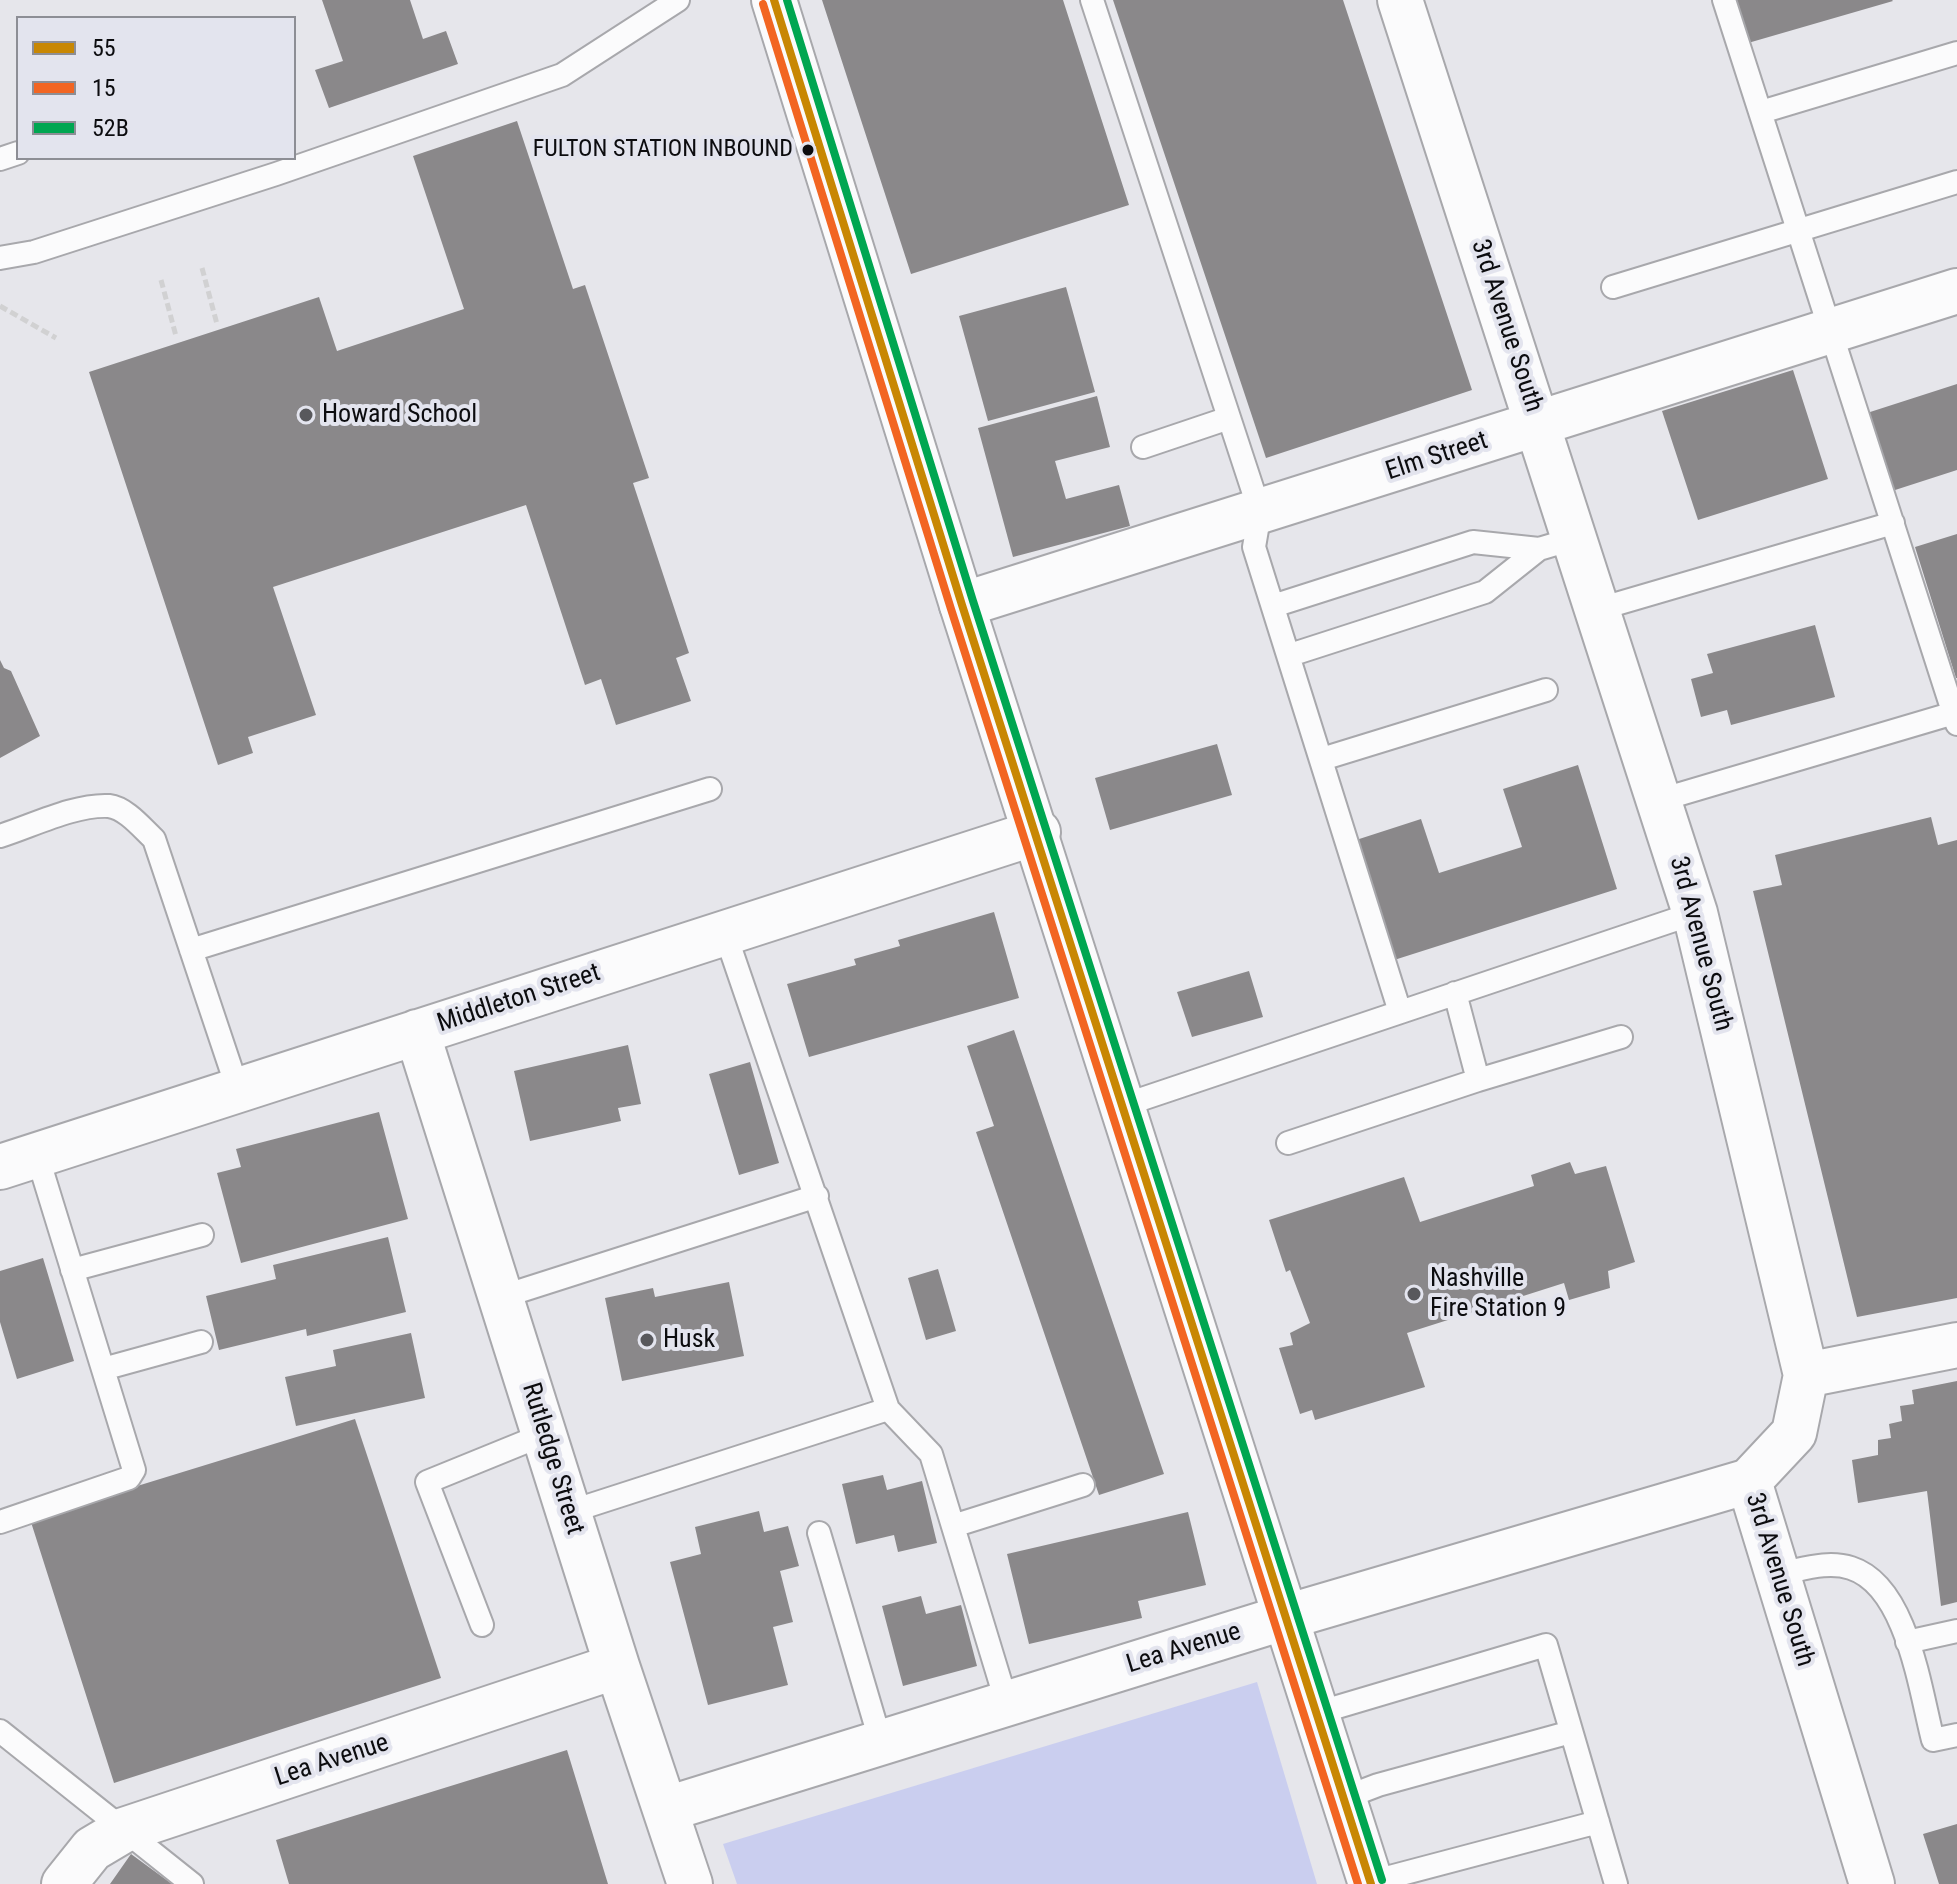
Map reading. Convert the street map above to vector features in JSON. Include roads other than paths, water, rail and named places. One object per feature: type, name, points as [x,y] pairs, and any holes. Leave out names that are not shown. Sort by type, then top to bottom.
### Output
[{"type":"street","points":[[774,0],[962,605],[1038,832],[1371,1883]]},
{"type":"street","name":"3rd Avenue South","points":[[1400,0],[1537,423],[1557,543],[1599,609],[1695,913],[1806,1375],[1794,1433],[1749,1481],[1872,1884]]},
{"type":"street","name":"Elm Street","points":[[962,605],[1957,291]]},
{"type":"street","name":"Middleton Street","points":[[18,1161],[1038,832]]},
{"type":"street","name":"Rutledge Street","points":[[417,1032],[617,1666],[690,1884]]},
{"type":"street","points":[[1806,1375],[1957,1345]]},
{"type":"street","name":"Lea Avenue","points":[[667,1809],[1286,1617],[1749,1481]]},
{"type":"street","name":"Lea Avenue","points":[[64,1884],[92,1849],[124,1830],[617,1666]]},
{"type":"lane","points":[[0,258],[34,252],[276,174],[562,75],[678,0]]},
{"type":"lane","points":[[1092,0],[1260,512],[1254,547],[1400,1012]]},
{"type":"lane","points":[[1660,800],[1955,718],[1724,0]]},
{"type":"lane","points":[[1761,112],[1957,53]]},
{"type":"lane","points":[[1613,287],[1957,182]]},
{"type":"lane","points":[[1143,447],[1229,418]]},
{"type":"lane","points":[[1599,609],[1893,523]]},
{"type":"lane","points":[[1273,606],[1473,542],[1557,543]]},
{"type":"lane","points":[[1290,655],[1485,592],[1557,543]]},
{"type":"lane","points":[[1322,759],[1546,690]]},
{"type":"lane","points":[[191,950],[710,789]]},
{"type":"lane","points":[[0,836],[76,811],[110,806],[129,816],[154,839],[238,1090]]},
{"type":"lane","points":[[1124,1105],[1695,913]]},
{"type":"lane","points":[[725,933],[888,1409],[931,1454],[1007,1704]]},
{"type":"lane","points":[[1455,993],[1478,1080]]},
{"type":"lane","points":[[1288,1143],[1478,1080],[1621,1037]]},
{"type":"lane","points":[[0,1522],[129,1478],[134,1470],[72,1270],[18,1161]]},
{"type":"lane","points":[[501,1297],[817,1196]]},
{"type":"lane","points":[[72,1270],[202,1235]]},
{"type":"lane","points":[[103,1369],[201,1342]]},
{"type":"lane","points":[[569,1512],[888,1409]]},
{"type":"lane","points":[[482,1625],[427,1482],[545,1434]]},
{"type":"lane","points":[[953,1526],[1083,1485]]},
{"type":"lane","points":[[819,1533],[881,1743]]},
{"type":"lane","points":[[1777,1574],[1822,1565],[1850,1568],[1865,1574],[1894,1607],[1907,1642],[1933,1740],[1957,1735]]},
{"type":"lane","points":[[1907,1642],[1957,1631]]},
{"type":"lane","points":[[1317,1713],[1546,1645],[1616,1884]]},
{"type":"lane","points":[[0,1731],[192,1884]]},
{"type":"lane","points":[[1344,1798],[1378,1785],[1571,1732]]},
{"type":"lane","points":[[1371,1883],[1598,1822]]},
{"type":"place","name":"FULTON STATION INBOUND","points":[[808,150]]},
{"type":"place","name":"Howard School","points":[[306,415]]},
{"type":"place","name":"Nashville Fire Station 9","points":[[1414,1294]]},
{"type":"place","name":"Husk","points":[[647,1340]]}]
